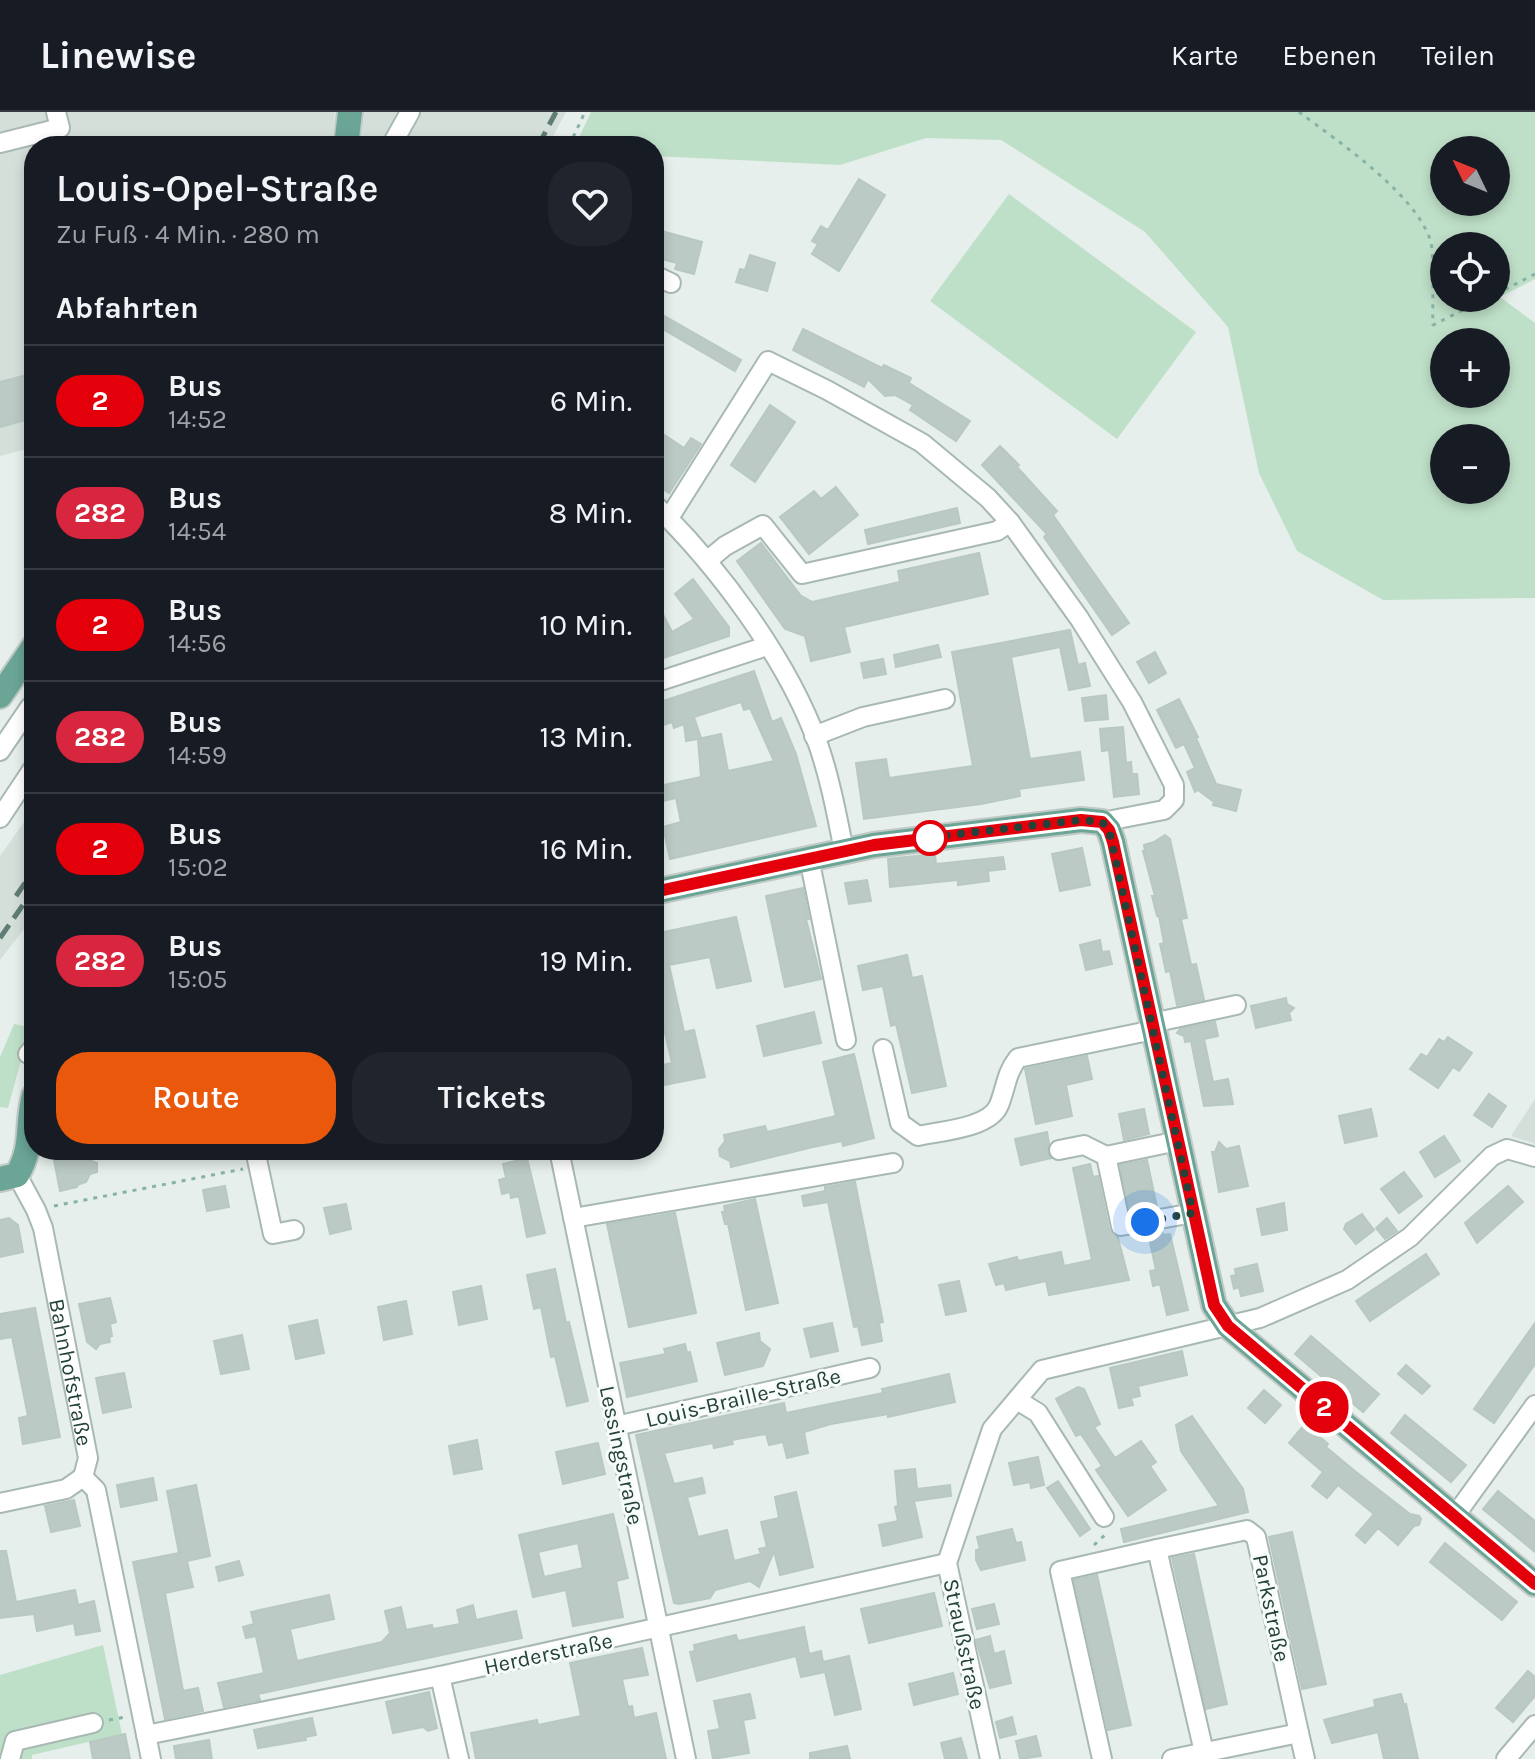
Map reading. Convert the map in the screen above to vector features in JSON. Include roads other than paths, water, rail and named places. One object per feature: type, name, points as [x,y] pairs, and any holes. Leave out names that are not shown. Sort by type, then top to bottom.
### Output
[{"type":"main road","points":[[347,136],[350,112]]},
{"type":"main road","points":[[2,692],[24,660]]},
{"type":"main road","points":[[664,890],[905,841],[1066,822],[1102,822],[1113,842],[1214,1305],[1228,1326],[1535,1584]]},
{"type":"main road","name":"Bahnhofstraße","points":[[9,1177],[26,1160]]},
{"type":"street","points":[[28,136],[60,128],[56,112]]},
{"type":"street","points":[[397,136],[410,112]]},
{"type":"street","points":[[0,143],[24,137]]},
{"type":"street","points":[[669,518],[768,361],[922,443],[988,498],[1010,522],[1079,618],[1125,690],[1174,785],[1174,800],[1164,810],[1102,822]]},
{"type":"street","points":[[664,513],[707,561],[788,678],[814,736],[844,851]]},
{"type":"street","points":[[707,561],[725,546],[763,525],[802,574],[997,531],[1010,522]]},
{"type":"street","points":[[664,680],[767,646]]},
{"type":"street","points":[[2,692],[24,704]]},
{"type":"street","points":[[814,736],[863,717],[945,699]]},
{"type":"street","points":[[0,751],[24,719]]},
{"type":"street","points":[[0,818],[24,782]]},
{"type":"street","points":[[809,858],[846,1040]]},
{"type":"street","points":[[883,1049],[900,1123],[918,1136],[985,1122],[998,1108],[1008,1071],[1018,1058],[1236,1005]]},
{"type":"street","points":[[1059,1150],[1084,1145],[1106,1156],[1178,1141]]},
{"type":"street","name":"Straußstraße","points":[[990,1759],[947,1563],[992,1429],[1042,1370],[1260,1318],[1347,1280],[1410,1237],[1492,1156],[1507,1149],[1535,1157]]},
{"type":"street","points":[[1106,1156],[1121,1226],[1193,1213]]},
{"type":"street","points":[[256,1160],[273,1234],[294,1230]]},
{"type":"street","name":"Lessingstraße","points":[[561,1160],[686,1759]]},
{"type":"street","points":[[573,1218],[893,1163]]},
{"type":"street","name":"Bahnhofstraße","points":[[9,1177],[36,1210],[43,1228],[88,1458],[83,1477],[96,1490],[151,1759]]},
{"type":"street","name":"Louis-Braille-Straße","points":[[616,1426],[870,1368]]},
{"type":"street","points":[[1017,1400],[1038,1413],[1104,1517]]},
{"type":"street","points":[[1454,1517],[1535,1405]]},
{"type":"street","points":[[0,1503],[66,1489],[83,1477]]},
{"type":"street","name":"Parkstraße","points":[[1102,1759],[1060,1571],[1247,1530],[1256,1537],[1305,1759]]},
{"type":"street","points":[[1157,1549],[1204,1752]]},
{"type":"street","name":"Herderstraße","points":[[146,1735],[440,1676],[947,1563]]},
{"type":"street","points":[[440,1676],[459,1759]]},
{"type":"street","points":[[8,1746],[93,1723]]},
{"type":"street","points":[[1506,1759],[1535,1725]]},
{"type":"street","points":[[1172,1759],[1299,1733]]},
{"type":"railway","points":[[543,136],[556,112]]},
{"type":"railway","points":[[16,896],[24,884]]},
{"type":"railway","points":[[0,938],[24,903]]}]
